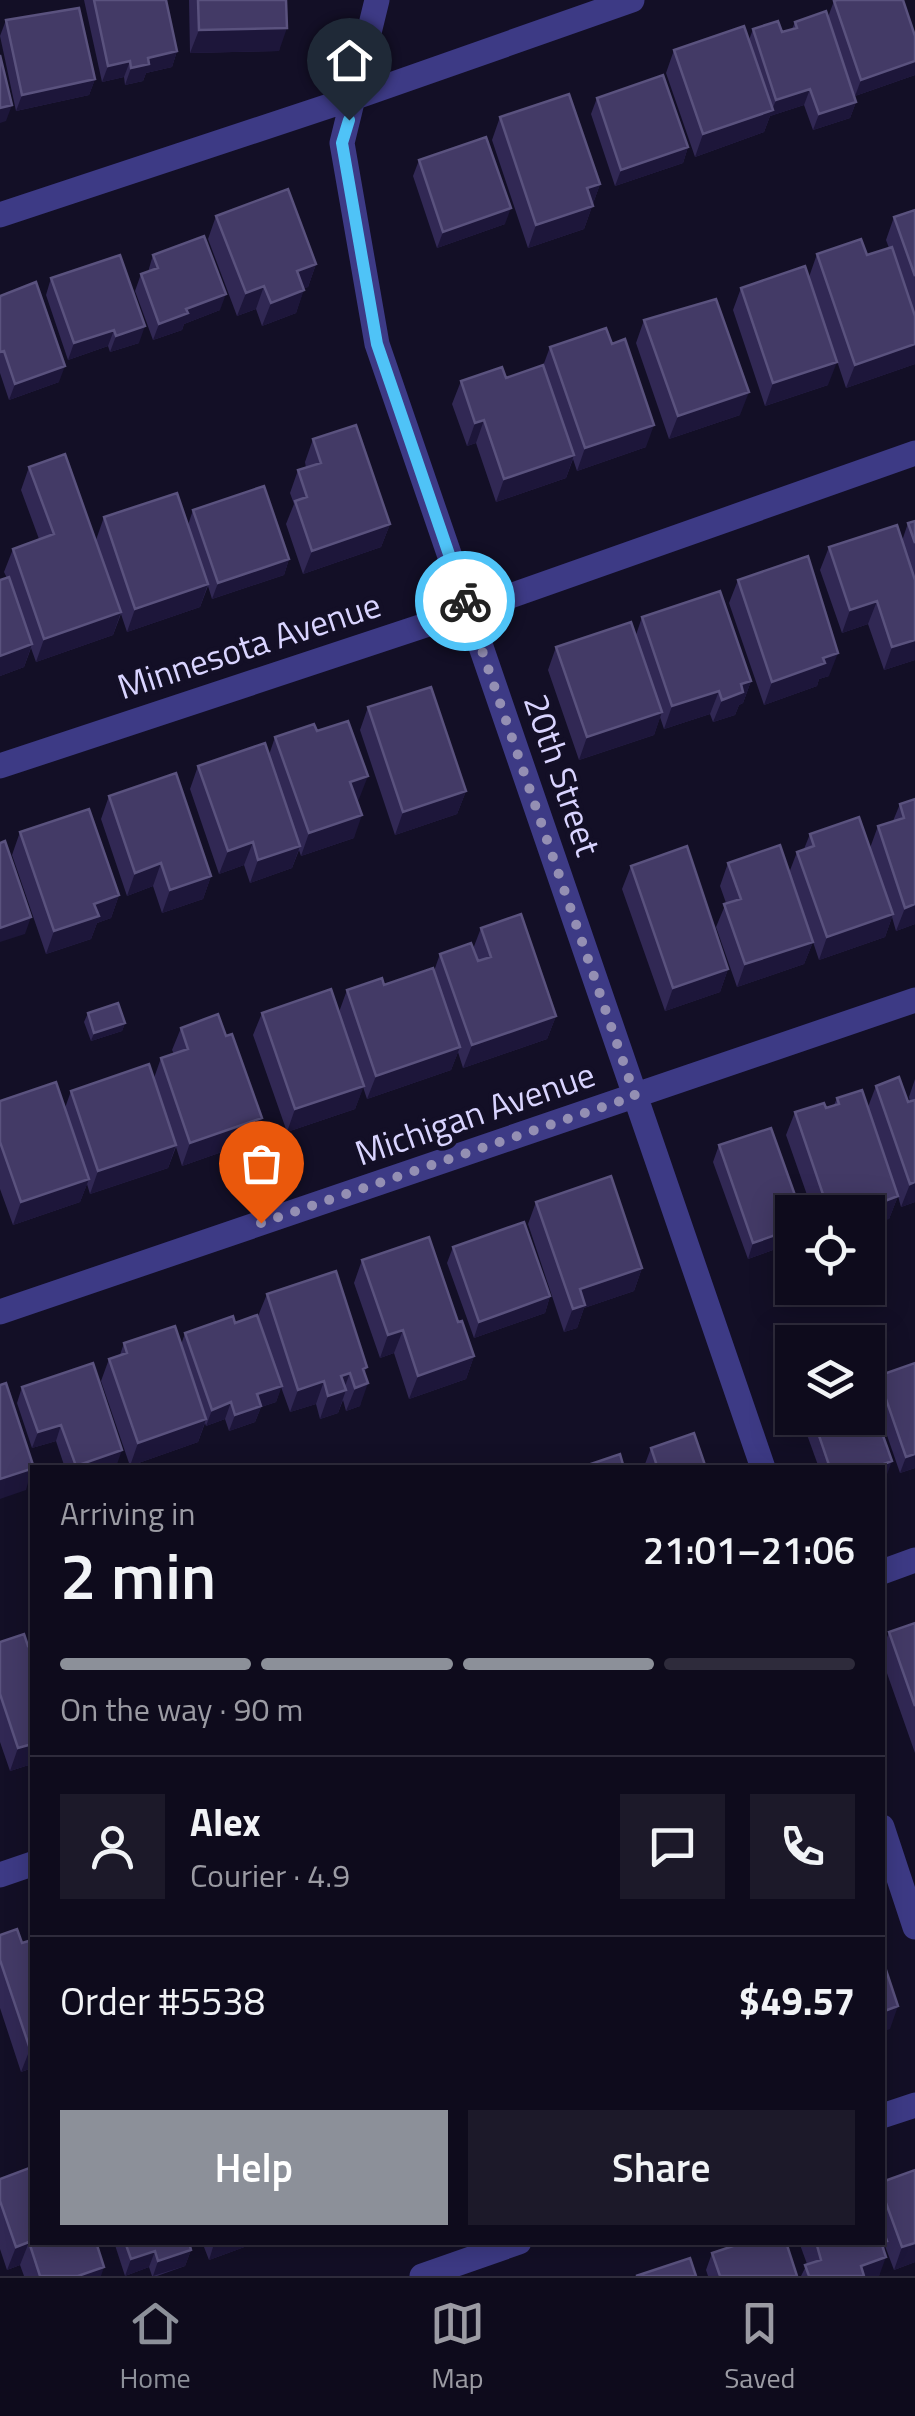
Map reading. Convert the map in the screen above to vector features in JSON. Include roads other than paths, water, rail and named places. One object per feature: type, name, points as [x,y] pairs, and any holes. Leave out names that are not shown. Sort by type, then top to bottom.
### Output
[{"type":"street","name":"20th Street","points":[[377,0],[342,143],[377,344],[762,1465]]},
{"type":"street","points":[[0,215],[632,0]]},
{"type":"street","name":"Minnesota Avenue","points":[[0,766],[468,610],[915,453]]},
{"type":"street","name":"Michigan Avenue","points":[[0,1312],[915,1000]]},
{"type":"street","points":[[885,1571],[915,1560]]},
{"type":"street","points":[[885,1837],[915,1927]]},
{"type":"street","points":[[0,1875],[30,1865]]},
{"type":"street","points":[[885,2115],[915,2104]]},
{"type":"street","points":[[422,2276],[510,2245]]}]
